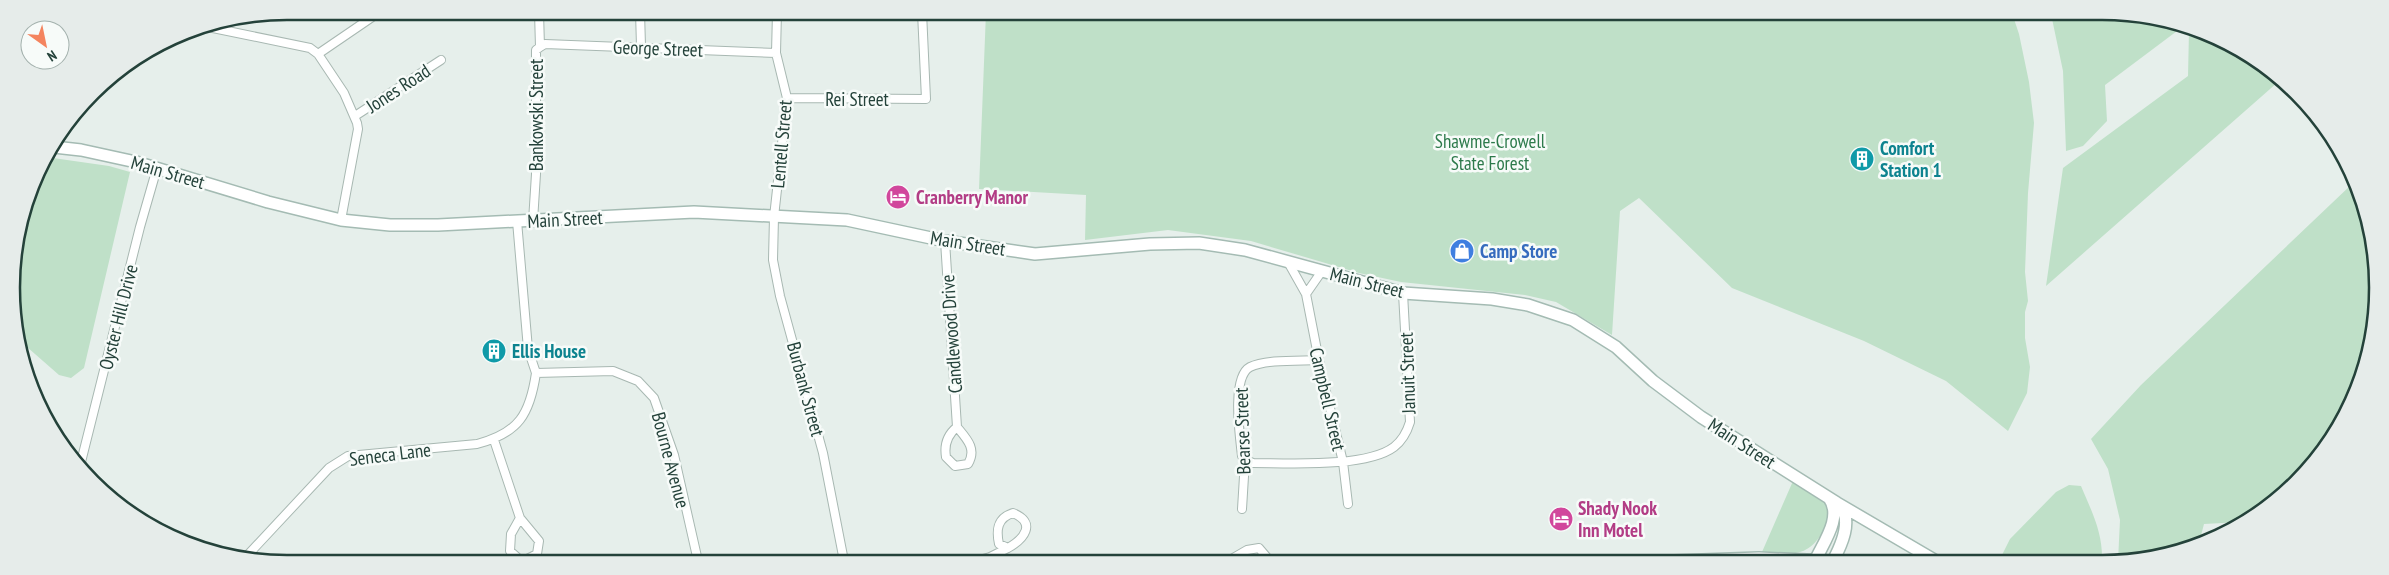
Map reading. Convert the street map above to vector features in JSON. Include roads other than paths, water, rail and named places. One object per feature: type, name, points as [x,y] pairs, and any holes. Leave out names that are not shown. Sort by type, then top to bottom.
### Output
[{"type":"main road","name":"Main Street","points":[[60,148],[81,150],[158,168],[268,202],[340,220],[390,225],[517,222],[694,212],[847,220],[945,241],[1035,254],[1187,242],[1222,245],[1403,293],[1492,299],[1528,305],[1573,320],[1616,347],[1653,381],[1701,417],[1832,500],[1926,555]]},
{"type":"main road","points":[[1818,555],[1835,516],[1832,500]]},
{"type":"main road","points":[[1832,500],[1844,510],[1846,522],[1840,545],[1835,555]]},
{"type":"street","points":[[318,54],[368,20]]},
{"type":"street","name":"Bankowski Street","points":[[533,221],[536,174],[534,69],[536,50],[540,47],[538,20]]},
{"type":"street","points":[[640,20],[641,46]]},
{"type":"street","name":"Lentell Street","points":[[774,216],[787,98],[776,53],[776,20]]},
{"type":"street","name":"Rei Street","points":[[787,98],[926,99],[922,20]]},
{"type":"street","points":[[218,29],[310,48],[318,54],[344,93],[355,116],[358,129],[340,220]]},
{"type":"street","name":"George Street","points":[[540,47],[545,44],[641,46],[776,53]]},
{"type":"street","name":"Jones Road","points":[[355,116],[441,60]]},
{"type":"street","name":"Oyster Hill Drive","points":[[82,459],[140,227],[158,168]]},
{"type":"street","name":"Burbank Street","points":[[774,216],[773,260],[780,296],[823,453],[843,555]]},
{"type":"street","points":[[517,222],[528,349],[536,373]]},
{"type":"street","name":"Candlewood Drive","points":[[945,241],[957,428]]},
{"type":"street","name":"Campbell Street","points":[[1288,262],[1306,294],[1343,462],[1348,504]]},
{"type":"street","points":[[1306,294],[1322,271]]},
{"type":"street","name":"Januit Street","points":[[1245,460],[1253,463],[1343,462],[1367,457],[1393,448],[1406,434],[1410,422],[1403,293]]},
{"type":"street","name":"Bearse Street","points":[[1242,509],[1245,460],[1242,456],[1239,423],[1239,381],[1242,374],[1248,367],[1262,363],[1319,360]]},
{"type":"street","name":"Bourne Avenue","points":[[536,373],[614,371],[638,381],[654,398],[674,455],[697,555]]},
{"type":"street","name":"Seneca Lane","points":[[250,553],[329,468],[348,456],[477,444],[494,440],[511,431],[524,417],[532,398],[536,373]]},
{"type":"street","points":[[957,428],[972,446],[972,456],[968,464],[963,466],[955,466],[946,457],[944,446],[952,431],[957,428]]},
{"type":"street","points":[[494,440],[520,518],[540,540],[534,555]]},
{"type":"street","points":[[995,555],[1019,542],[1026,532],[1025,523],[1020,516],[1013,513],[1006,515],[998,524],[996,532],[999,544],[1008,548]]},
{"type":"street","points":[[514,555],[510,551],[511,534],[520,518]]},
{"type":"street","points":[[1238,555],[1247,550],[1259,548],[1265,555]]},
{"type":"place","name":"Comfort Station 1","points":[[1862,159]]},
{"type":"place","name":"Cranberry Manor","points":[[898,197]]},
{"type":"place","name":"Camp Store","points":[[1462,251]]},
{"type":"place","name":"Ellis House","points":[[494,351]]},
{"type":"place","name":"Shady Nook Inn Motel","points":[[1561,519]]},
{"type":"park label","name":"Shawme-Crowell State Forest","points":[[1490,152]]}]
